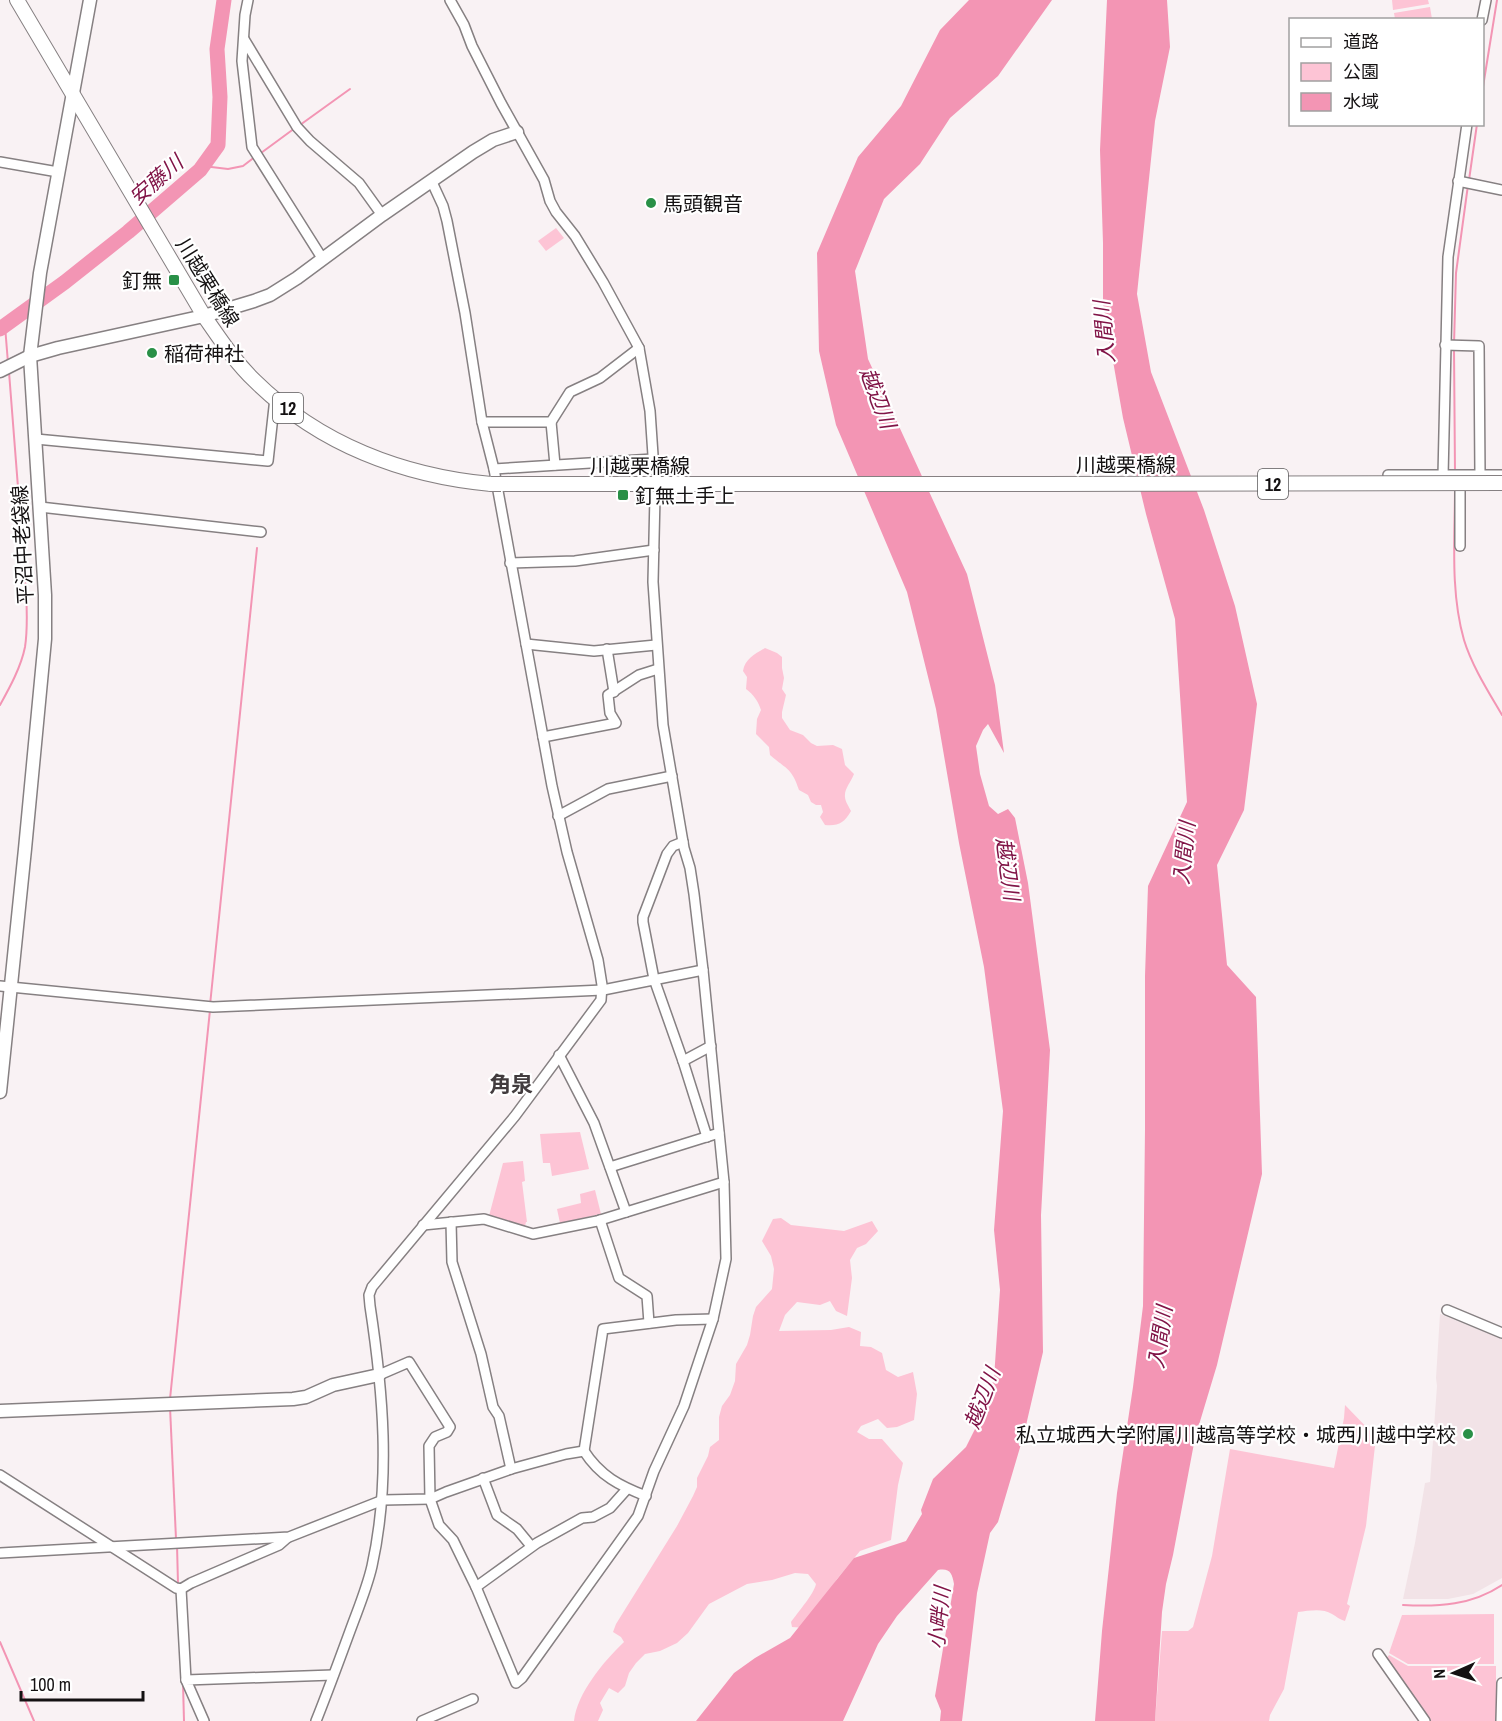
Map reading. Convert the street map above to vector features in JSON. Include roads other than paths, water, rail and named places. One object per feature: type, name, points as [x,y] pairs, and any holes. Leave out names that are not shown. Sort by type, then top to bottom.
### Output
[{"type":"main road","name":"川越栗橋線","points":[[17,0],[204,316],[239,364],[275,398],[314,427],[363,454],[397,466],[436,476],[496,484],[1041,484],[1501,478]]},
{"type":"main road","name":"平沼中老袋線","points":[[0,1092],[6,987],[44,655],[45,595],[36,440],[25,359],[33,329],[40,273],[90,0]]},
{"type":"main road","points":[[2,370],[25,359],[58,348],[204,316],[254,302],[270,295],[473,152],[493,140],[517,132]]},
{"type":"main road","points":[[0,1412],[293,1399],[306,1397],[333,1385],[380,1375]]},
{"type":"street","points":[[248,0],[242,61],[252,147],[322,258]]},
{"type":"street","points":[[450,0],[464,24],[485,73],[544,180],[556,213],[580,245],[603,282],[639,348],[650,411],[654,470]]},
{"type":"street","points":[[1482,18],[1486,0]]},
{"type":"street","points":[[243,38],[297,127],[359,183],[382,214]]},
{"type":"street","points":[[1443,476],[1448,257],[1467,126]]},
{"type":"street","points":[[0,162],[58,172]]},
{"type":"street","points":[[316,1721],[369,1579],[383,1500],[380,1375],[369,1295],[372,1287],[515,1116],[601,1000],[603,990],[598,960],[558,816],[494,469],[482,422],[465,313],[447,221],[431,180]]},
{"type":"street","points":[[1458,181],[1502,190]]},
{"type":"street","points":[[1445,345],[1479,346],[1480,475]]},
{"type":"street","points":[[555,465],[551,422],[570,393],[600,378],[639,348]]},
{"type":"street","points":[[36,440],[268,461],[275,398]]},
{"type":"street","points":[[482,422],[551,422]]},
{"type":"street","points":[[494,469],[653,459]]},
{"type":"street","points":[[1388,475],[1480,475],[1501,478]]},
{"type":"street","points":[[1460,476],[1460,546]]},
{"type":"street","points":[[380,1375],[409,1362],[450,1427],[447,1432],[435,1437],[429,1446],[430,1499],[439,1525],[453,1540],[476,1587],[516,1683],[522,1678],[638,1516],[654,1472],[684,1406],[713,1318],[726,1259],[724,1182],[703,970],[690,868],[683,842],[663,725],[653,582],[655,496]]},
{"type":"street","points":[[40,507],[261,532]]},
{"type":"street","points":[[510,563],[584,560],[654,550]]},
{"type":"street","points":[[526,644],[594,651],[656,645]]},
{"type":"street","points":[[607,650],[614,692]]},
{"type":"street","points":[[543,737],[616,723],[610,713],[608,695],[639,675],[658,669]]},
{"type":"street","points":[[558,816],[608,789],[672,776]]},
{"type":"street","points":[[683,842],[673,846],[667,854],[643,916],[654,979],[707,1137]]},
{"type":"street","points":[[6,987],[213,1007],[603,990],[703,970]]},
{"type":"street","points":[[683,1061],[711,1046]]},
{"type":"street","points":[[559,1055],[594,1123],[626,1212]]},
{"type":"street","points":[[610,1167],[719,1133]]},
{"type":"street","points":[[423,1225],[484,1219],[533,1233],[600,1220],[724,1182]]},
{"type":"street","points":[[600,1220],[619,1278],[647,1296],[649,1323]]},
{"type":"street","points":[[451,1222],[452,1262],[481,1354],[493,1407],[499,1416],[511,1469]]},
{"type":"street","points":[[1446,1310],[1502,1333]]},
{"type":"street","points":[[646,1496],[627,1489],[603,1474],[584,1451],[603,1329],[713,1318]]},
{"type":"street","points":[[0,1552],[287,1538],[383,1500],[430,1499],[511,1469],[584,1451]]},
{"type":"street","points":[[0,1475],[176,1588],[182,1589],[279,1545],[287,1538]]},
{"type":"street","points":[[483,1478],[497,1515],[517,1529],[531,1546]]},
{"type":"street","points":[[476,1587],[531,1546],[582,1518],[593,1517],[610,1508],[627,1489]]},
{"type":"street","points":[[182,1589],[186,1680],[204,1721]]},
{"type":"street","points":[[1378,1654],[1425,1721]]},
{"type":"street","points":[[186,1680],[333,1676]]},
{"type":"street","points":[[1502,1683],[1502,1721]]},
{"type":"street","points":[[422,1721],[473,1699]]},
{"type":"water","name":"越辺川","points":[[969,0],[1052,0],[998,76],[950,118],[920,164],[884,199],[855,271],[868,359],[967,574],[995,685],[1004,753],[988,724],[976,746],[980,774],[989,806],[998,814],[1008,809],[1015,818],[1028,883],[1050,1050],[1041,1215],[1043,1352],[1024,1434],[998,1522],[990,1533],[977,1593],[962,1721],[940,1721],[941,1711],[935,1696],[954,1584],[950,1572],[938,1570],[897,1616],[878,1644],[843,1721],[696,1721],[734,1673],[790,1638],[854,1558],[906,1541],[922,1514],[921,1510],[933,1479],[966,1447],[981,1417],[994,1378],[1000,1290],[994,1230],[1003,1111],[984,967],[959,843],[936,709],[907,592],[836,425],[819,351],[817,253],[858,157],[901,106],[940,30]]},
{"type":"water","name":"入間川","points":[[1107,0],[1167,0],[1170,47],[1155,121],[1137,294],[1151,372],[1204,510],[1235,606],[1257,704],[1244,810],[1217,865],[1227,965],[1256,997],[1262,1174],[1217,1365],[1195,1438],[1166,1584],[1155,1721],[1095,1721],[1117,1493],[1143,1306],[1145,976],[1148,886],[1187,802],[1175,619],[1123,418],[1103,304],[1100,150]]},
{"type":"waterway","name":"安藤川","points":[[0,329],[128,232],[200,170],[218,145],[220,97],[217,49],[224,0]]},
{"type":"waterway","points":[[1484,81],[1497,0]]},
{"type":"waterway","points":[[300,125],[350,89]]},
{"type":"waterway","points":[[1469,180],[1477,126]]},
{"type":"waterway","points":[[261,153],[295,128]]},
{"type":"waterway","points":[[203,166],[228,169],[243,166],[256,156]]},
{"type":"waterway","points":[[1454,344],[1456,273],[1468,185]]},
{"type":"waterway","points":[[5,326],[8,363]]},
{"type":"waterway","points":[[1454,349],[1455,473]]},
{"type":"waterway","points":[[0,705],[21,662],[27,626],[9,372]]},
{"type":"waterway","points":[[1455,487],[1454,564],[1460,621],[1471,659],[1502,715]]},
{"type":"waterway","points":[[210,1005],[257,548]]},
{"type":"waterway","points":[[170,1399],[210,1010]]},
{"type":"waterway","points":[[170,1407],[176,1539]]},
{"type":"waterway","points":[[177,1545],[178,1584]]},
{"type":"waterway","points":[[1403,1605],[1429,1606],[1467,1601],[1502,1585]]},
{"type":"waterway","points":[[0,1642],[34,1721]]},
{"type":"waterway","points":[[183,1683],[184,1721]]},
{"type":"place","name":"馬頭観音","points":[[651,203]]},
{"type":"place","name":"釘無","points":[[174,280]]},
{"type":"place","name":"稲荷神社","points":[[152,353]]},
{"type":"place","name":"釘無土手上","points":[[623,495]]},
{"type":"place","name":"私立城西大学附属川越高等学校・城西川越中学校","points":[[1468,1434]]},
{"type":"district","name":"角泉","points":[[511,1084]]},
{"type":"water label","name":"小畔川","points":[[939,1618]]}]
